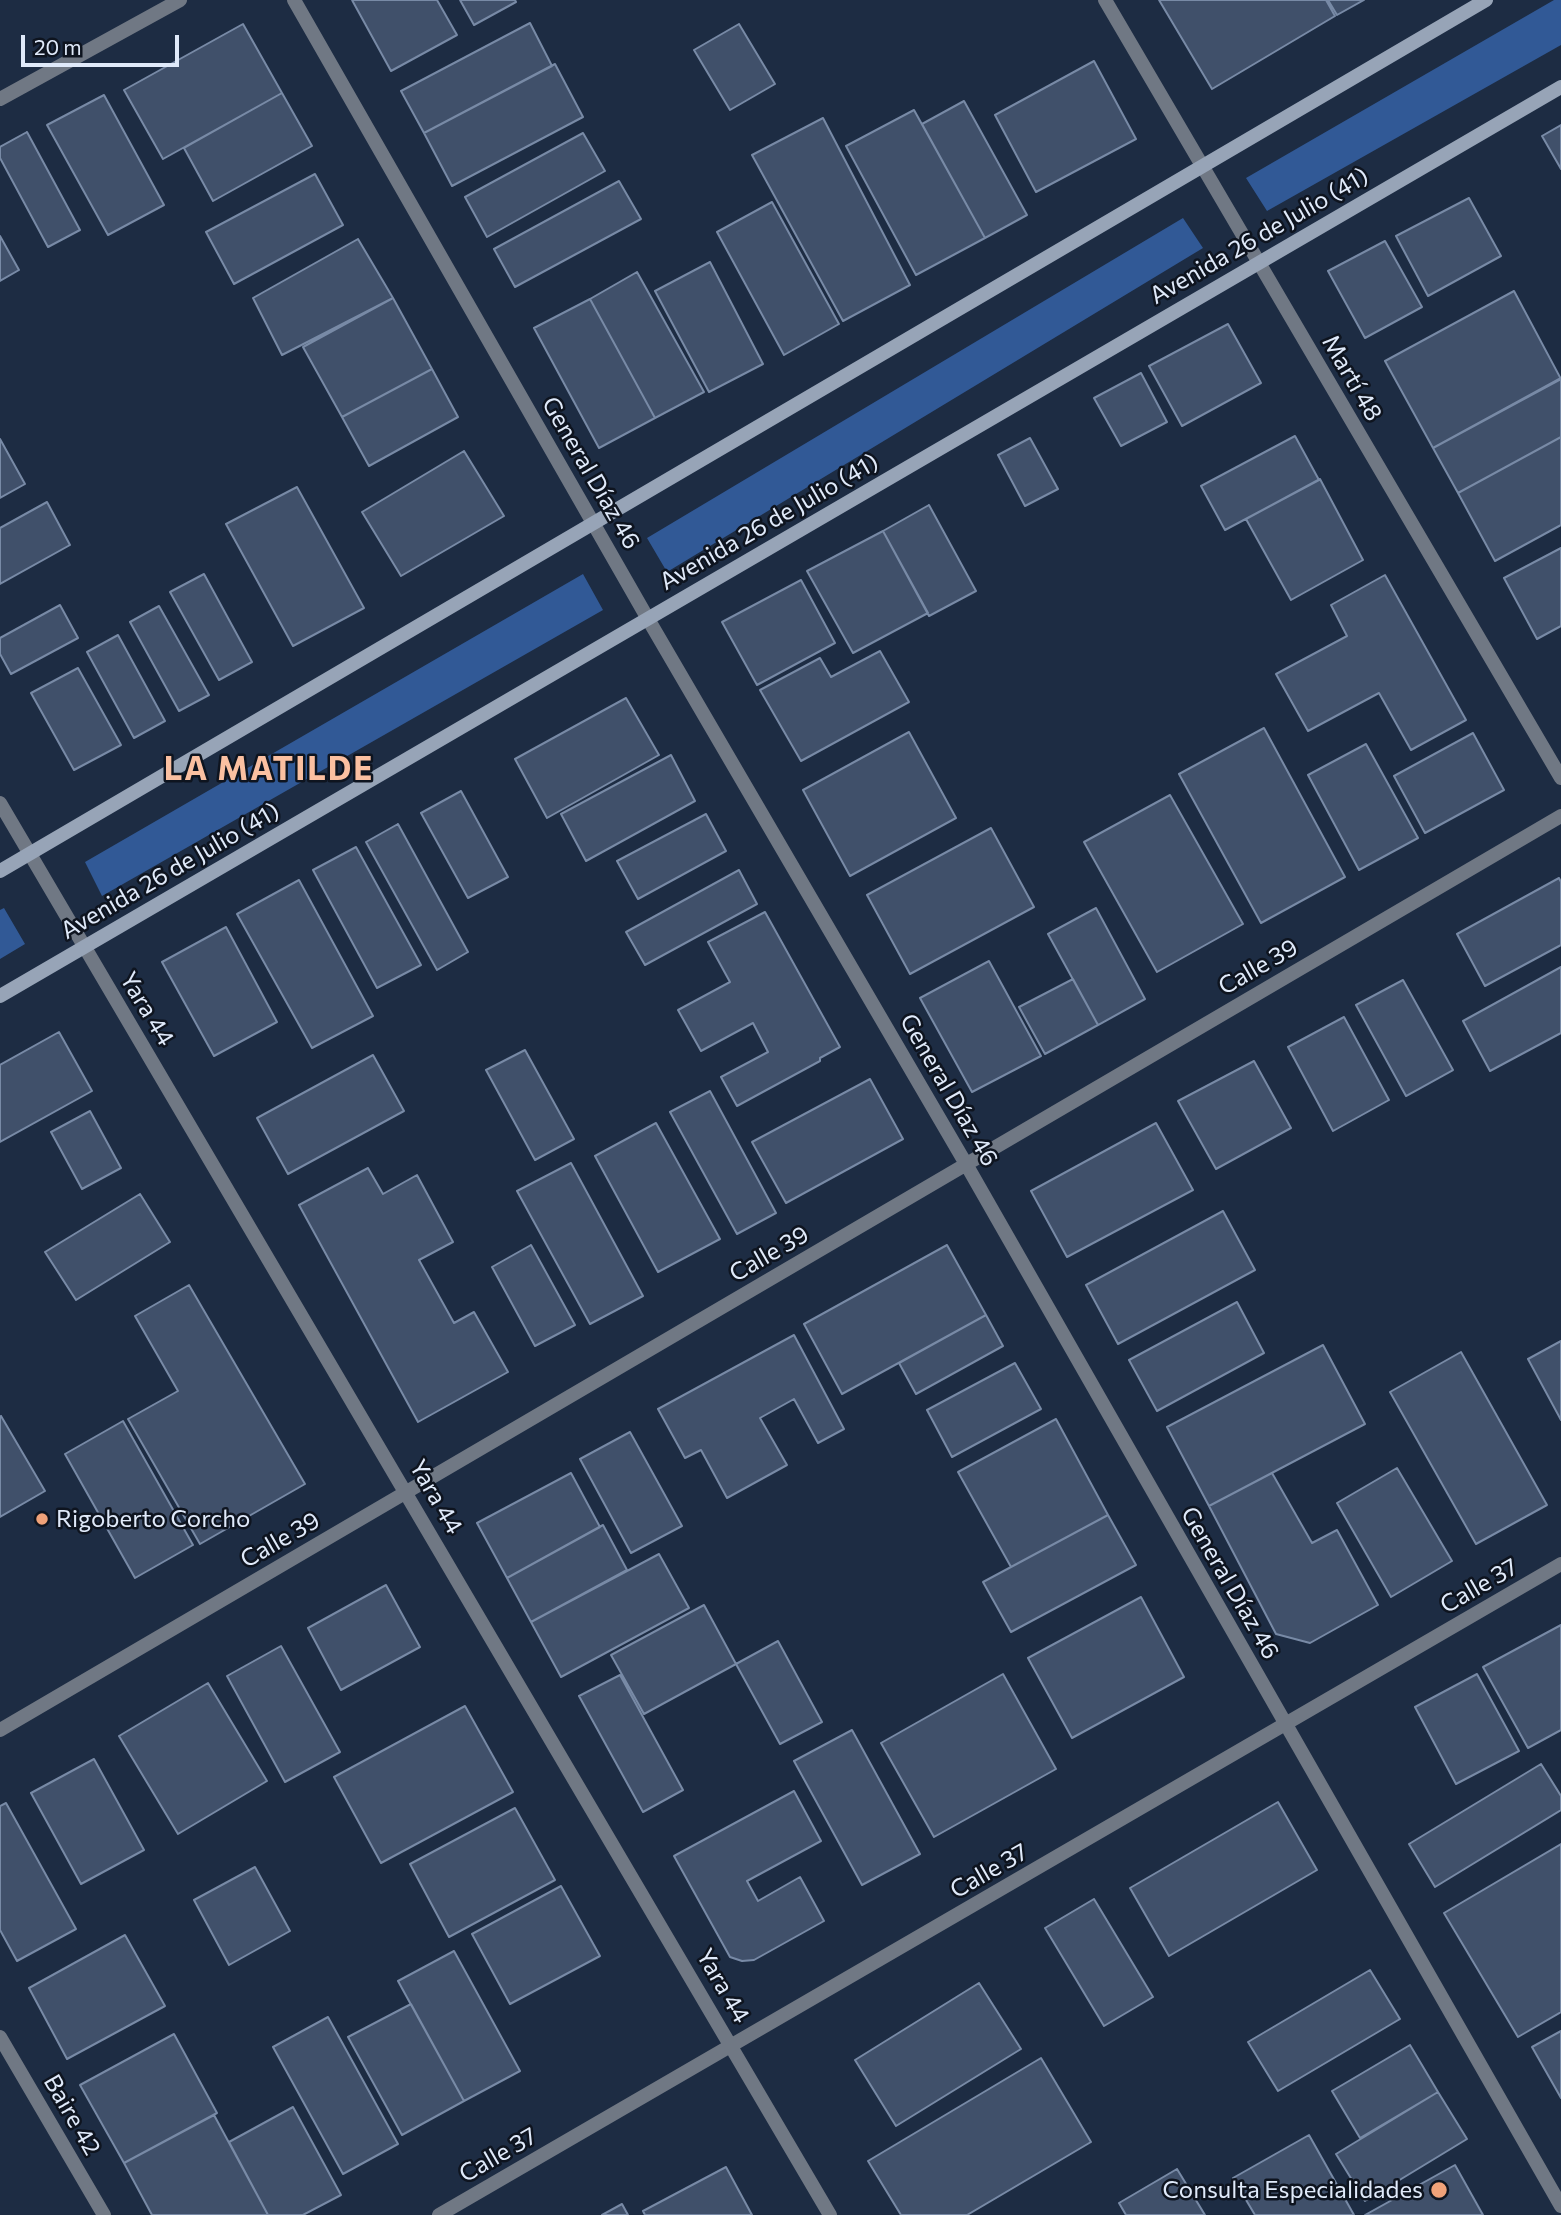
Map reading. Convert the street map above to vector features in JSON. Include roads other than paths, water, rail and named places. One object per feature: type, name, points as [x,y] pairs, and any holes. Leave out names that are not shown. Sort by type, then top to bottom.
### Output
[{"type":"main road","points":[[0,871],[1486,0]]},
{"type":"main road","name":"Avenida 26 de Julio (41)","points":[[0,996],[1561,87]]},
{"type":"street","points":[[0,99],[180,0]]},
{"type":"street","name":"General Díaz 46","points":[[294,0],[648,619],[966,1164],[1561,2206]]},
{"type":"street","name":"Martí 48","points":[[1105,0],[1561,778]]},
{"type":"street","name":"Yara 44","points":[[0,803],[830,2215]]},
{"type":"street","name":"Calle 39","points":[[0,1730],[1561,816]]},
{"type":"street","name":"Calle 37","points":[[439,2215],[1561,1564]]},
{"type":"street","name":"Baire 42","points":[[0,2037],[104,2215]]},
{"type":"place","name":"Rigoberto Corcho","points":[[42,1519]]},
{"type":"place","name":"Consulta Especialidades","points":[[1439,2190]]},
{"type":"district","name":"LA MATILDE","points":[[269,769]]}]
